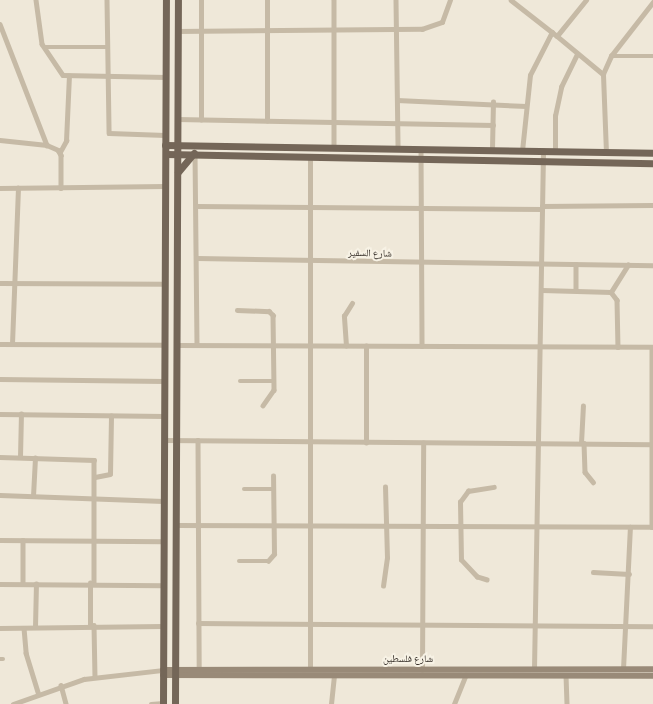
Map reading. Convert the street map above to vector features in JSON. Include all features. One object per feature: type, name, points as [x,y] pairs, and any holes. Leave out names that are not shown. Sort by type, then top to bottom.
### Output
[{"type":"main road","points":[[163,704],[161,672],[163,585],[166,0]]},
{"type":"main road","points":[[175,704],[178,0]]},
{"type":"main road","points":[[177,133],[194,151]]},
{"type":"main road","points":[[165,145],[177,145],[194,151],[310,157],[653,163]]},
{"type":"main road","points":[[166,154],[267,146],[334,146],[398,149],[653,153]]},
{"type":"main road","points":[[267,146],[267,155]]},
{"type":"main road","points":[[469,149],[469,160]]},
{"type":"main road","points":[[178,172],[194,151]]},
{"type":"street","points":[[36,0],[41,42],[61,73],[69,76],[166,77]]},
{"type":"street","points":[[107,0],[109,133],[165,135]]},
{"type":"street","points":[[201,0],[201,120]]},
{"type":"street","points":[[267,0],[267,121]]},
{"type":"street","points":[[334,0],[334,146]]},
{"type":"street","points":[[396,0],[398,149]]},
{"type":"street","points":[[177,31],[396,30],[438,25],[446,18],[450,0]]},
{"type":"street","points":[[513,0],[603,74]]},
{"type":"street","points":[[557,36],[586,0]]},
{"type":"street","points":[[606,153],[603,74],[611,56],[653,2]]},
{"type":"street","points":[[0,24],[47,145]]},
{"type":"street","points":[[522,151],[530,76],[552,32]]},
{"type":"street","points":[[45,48],[108,47]]},
{"type":"street","points":[[555,152],[555,116],[561,87],[577,54]]},
{"type":"street","points":[[611,56],[653,56]]},
{"type":"street","points":[[61,188],[60,152],[66,141],[69,76]]},
{"type":"street","points":[[398,100],[493,102],[526,106]]},
{"type":"street","points":[[492,150],[493,102]]},
{"type":"street","points":[[177,119],[493,125]]},
{"type":"street","points":[[0,140],[47,145],[60,152]]},
{"type":"street","points":[[421,149],[420,263],[422,346]]},
{"type":"street","points":[[194,151],[197,258],[197,345]]},
{"type":"street","points":[[534,669],[537,528],[538,347],[542,290],[543,151]]},
{"type":"street","points":[[310,157],[310,669]]},
{"type":"street","points":[[0,188],[165,186]]},
{"type":"street","points":[[12,344],[13,283],[18,188]]},
{"type":"street","points":[[196,206],[653,206]]},
{"type":"street","name":"شارع السفير","points":[[197,258],[420,263],[653,265]]},
{"type":"street","points":[[576,264],[576,290]]},
{"type":"street","points":[[611,292],[628,265]]},
{"type":"street","points":[[0,283],[165,284]]},
{"type":"street","points":[[542,290],[611,292],[617,300],[618,347]]},
{"type":"street","points":[[346,346],[344,316],[352,303]]},
{"type":"street","points":[[237,310],[272,312],[274,390],[263,406]]},
{"type":"street","points":[[0,344],[164,345]]},
{"type":"street","points":[[175,525],[275,527],[388,526],[460,528],[653,527],[652,347],[176,345]]},
{"type":"street","points":[[366,346],[366,443]]},
{"type":"street","points":[[0,379],[164,381]]},
{"type":"street","points":[[240,381],[274,381]]},
{"type":"street","points":[[582,406],[585,472],[593,482]]},
{"type":"street","points":[[0,414],[164,416]]},
{"type":"street","points":[[20,457],[21,414]]},
{"type":"street","points":[[95,477],[110,474],[111,416]]},
{"type":"street","points":[[164,440],[311,443],[653,444]]},
{"type":"street","points":[[198,440],[199,669]]},
{"type":"street","points":[[422,670],[423,443]]},
{"type":"street","points":[[0,457],[92,459],[95,477],[96,500],[92,583],[94,677]]},
{"type":"street","points":[[33,496],[35,458]]},
{"type":"street","points":[[239,561],[270,560],[275,527],[273,476]]},
{"type":"street","points":[[383,586],[388,526],[385,487]]},
{"type":"street","points":[[487,580],[477,577],[461,560],[460,528],[463,494],[494,487]]},
{"type":"street","points":[[244,489],[273,489]]},
{"type":"street","points":[[0,495],[96,500],[163,501]]},
{"type":"street","points":[[623,669],[629,574],[630,527]]},
{"type":"street","points":[[0,540],[163,541]]},
{"type":"street","points":[[23,540],[23,584]]},
{"type":"street","points":[[593,572],[629,574]]},
{"type":"street","points":[[0,584],[92,583],[163,585]]},
{"type":"street","points":[[35,627],[36,584]]},
{"type":"street","points":[[198,623],[422,625],[535,623],[653,626]]},
{"type":"street","points":[[0,628],[92,625],[162,626]]},
{"type":"street","points":[[24,628],[26,653],[38,692]]},
{"type":"street","name":"شارع فلسطين","points":[[175,672],[199,669],[310,669],[422,670],[566,675],[653,676]]},
{"type":"street","name":"شارع فلسطين","points":[[161,672],[334,676],[466,675],[534,669],[653,669]]},
{"type":"street","points":[[13,704],[38,692],[94,677],[161,672]]},
{"type":"street","points":[[454,704],[466,675]]},
{"type":"street","points":[[566,675],[567,704]]},
{"type":"street","points":[[331,704],[334,676]]},
{"type":"street","points":[[61,685],[66,704]]},
{"type":"street","points":[[151,704],[163,704]]}]
